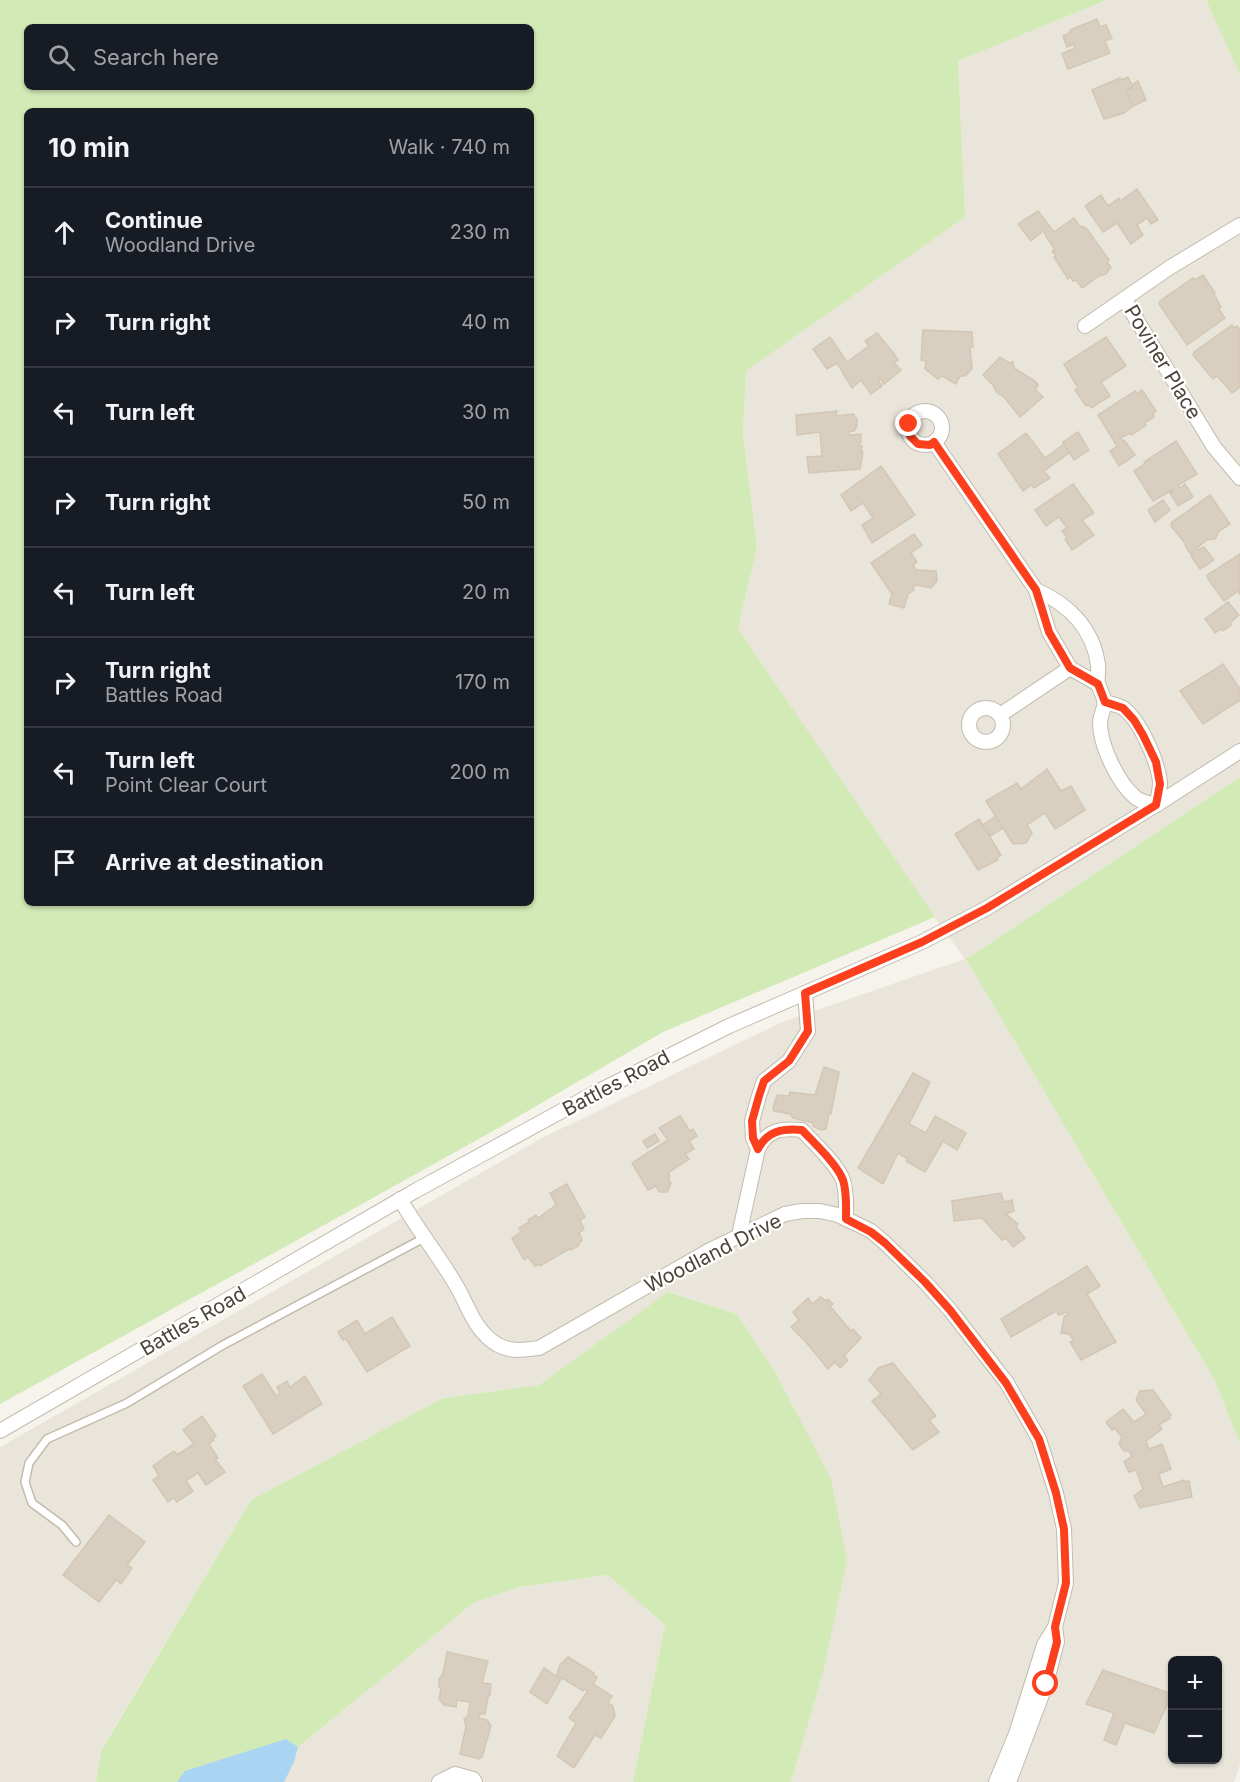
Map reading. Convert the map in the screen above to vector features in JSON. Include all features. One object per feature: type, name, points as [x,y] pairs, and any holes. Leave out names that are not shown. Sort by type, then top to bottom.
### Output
[{"type":"street","name":"Poviner Place","points":[[1240,225],[1169,268],[1124,299],[1214,447],[1240,478]]},
{"type":"street","points":[[1084,326],[1124,299]]},
{"type":"street","points":[[934,442],[1036,590],[1049,632],[1070,668],[1098,684]]},
{"type":"street","points":[[1036,590],[1068,607],[1090,637],[1099,667],[1098,684],[1105,702],[1100,721],[1107,752],[1125,786],[1137,799],[1156,805],[1160,784],[1156,762],[1143,735],[1123,708],[1105,702]]},
{"type":"street","points":[[1000,715],[1070,668]]},
{"type":"street","name":"Battles Road","points":[[0,1431],[400,1199],[672,1054],[729,1026],[922,942],[987,908],[1240,751]]},
{"type":"street","points":[[758,1149],[753,1138],[752,1121],[759,1096],[764,1081],[789,1061],[808,1031],[805,993]]},
{"type":"street","points":[[739,1235],[758,1149],[763,1138],[777,1131],[789,1129],[802,1130],[833,1164],[842,1178],[846,1198],[846,1219]]},
{"type":"street","name":"Woodland Drive","points":[[400,1199],[456,1286],[472,1320],[484,1335],[499,1346],[516,1351],[538,1348],[739,1235],[784,1214],[820,1211],[838,1215],[871,1232],[925,1282],[950,1310],[1006,1383],[1039,1439],[1056,1493],[1064,1529],[1066,1583],[1055,1627],[1044,1645],[1016,1734],[996,1782]]},
{"type":"street","name":"Woodland Drive","points":[[1009,1782],[1046,1684],[1057,1642],[1055,1627]]},
{"type":"street","points":[[439,1782],[455,1774],[473,1779],[475,1782]]},
{"type":"lane","points":[[76,1542],[62,1525],[32,1503],[26,1482],[29,1463],[47,1439],[127,1403],[223,1345],[424,1238]]},
{"type":"shaded area","points":[[1107,0],[1206,0],[1240,75],[1240,777],[966,959],[1214,1379],[1240,1444],[1240,1764],[1234,1782],[791,1782],[823,1673],[737,1314],[669,1292],[539,1385],[443,1398],[251,1500],[101,1750],[96,1782],[0,1782],[0,1447],[542,1138],[782,1022],[965,959],[738,629],[757,547],[743,434],[746,371],[964,217],[958,61]]},
{"type":"shaded area","points":[[608,1575],[665,1625],[633,1782],[284,1782],[294,1762],[298,1747],[473,1603],[519,1587]]},
{"type":"green space","points":[[0,0],[1107,0],[958,61],[965,217],[746,371],[743,434],[757,547],[738,629],[935,917],[663,1032],[502,1126],[0,1404]]},
{"type":"green space","points":[[1206,0],[1240,0],[1240,75]]},
{"type":"green space","points":[[1240,777],[1240,1444],[1214,1379],[966,959]]},
{"type":"green space","points":[[668,1292],[737,1314],[775,1372],[831,1479],[847,1560],[823,1673],[791,1782],[633,1782],[665,1625],[608,1575],[519,1587],[473,1603],[298,1747],[294,1762],[284,1782],[96,1782],[101,1751],[251,1500],[443,1398],[539,1385]]},
{"type":"water","points":[[286,1739],[298,1747],[294,1762],[284,1782],[177,1782],[185,1771]]},
{"type":"building","points":[[1097,19],[1100,27],[1106,25],[1112,38],[1105,41],[1110,53],[1068,69],[1062,54],[1075,48],[1073,44],[1067,47],[1063,36],[1070,33],[1070,30]]},
{"type":"building","points":[[1128,77],[1133,87],[1126,91],[1133,106],[1124,113],[1104,119],[1092,90]]},
{"type":"building","points":[[1138,81],[1146,100],[1133,106],[1126,91]]},
{"type":"building","points":[[1137,189],[1158,220],[1151,224],[1147,218],[1137,225],[1143,235],[1131,244],[1117,223],[1103,232],[1085,206],[1101,195],[1108,206]]},
{"type":"building","points":[[1038,211],[1054,232],[1074,218],[1080,227],[1087,229],[1109,260],[1107,262],[1111,267],[1106,274],[1082,288],[1076,280],[1073,281],[1071,277],[1068,279],[1054,257],[1056,256],[1052,251],[1055,250],[1043,231],[1031,241],[1018,224]]},
{"type":"building","points":[[1203,275],[1215,293],[1221,307],[1218,308],[1225,318],[1187,345],[1159,304],[1193,278],[1195,280]]},
{"type":"building","points":[[1232,325],[1234,328],[1237,326],[1240,330],[1240,387],[1232,393],[1217,376],[1213,379],[1193,355]]},
{"type":"building","points":[[923,330],[972,332],[973,347],[970,347],[972,369],[965,376],[960,376],[956,384],[942,376],[938,379],[925,369],[926,361],[921,360]]},
{"type":"building","points":[[877,333],[895,355],[898,360],[894,363],[901,370],[884,384],[881,379],[878,380],[882,386],[871,394],[861,380],[852,388],[837,363],[827,369],[813,349],[830,337],[847,362],[869,346],[865,341]]},
{"type":"building","points":[[1106,337],[1126,366],[1101,382],[1110,396],[1091,408],[1088,404],[1086,406],[1075,390],[1078,388],[1064,364]]},
{"type":"building","points":[[1000,357],[1009,363],[1013,362],[1014,368],[1035,381],[1038,385],[1035,389],[1043,397],[1020,417],[983,375]]},
{"type":"building","points":[[1142,390],[1156,411],[1153,414],[1154,417],[1144,423],[1146,425],[1132,435],[1131,433],[1120,438],[1135,455],[1119,466],[1110,451],[1117,446],[1098,415],[1135,391],[1137,394]]},
{"type":"building","points":[[837,411],[836,416],[853,414],[857,419],[857,426],[854,431],[849,431],[849,435],[861,434],[861,442],[858,446],[862,446],[861,452],[863,452],[860,469],[809,473],[807,457],[822,456],[820,432],[797,435],[796,415]]},
{"type":"building","points":[[1078,432],[1089,450],[1074,460],[1063,442]]},
{"type":"building","points":[[1026,433],[1045,458],[1064,444],[1069,453],[1044,471],[1050,478],[1034,488],[1032,485],[1023,491],[998,454]]},
{"type":"building","points":[[1176,441],[1197,474],[1178,485],[1180,488],[1185,484],[1193,497],[1178,506],[1170,493],[1172,490],[1153,501],[1134,471]]},
{"type":"building","points":[[881,466],[915,515],[872,543],[862,525],[873,518],[863,503],[851,511],[841,495]]},
{"type":"building","points":[[1073,484],[1094,513],[1082,520],[1094,535],[1072,550],[1062,531],[1067,528],[1059,517],[1046,526],[1035,510]]},
{"type":"building","points":[[1210,495],[1230,524],[1219,531],[1215,539],[1207,540],[1197,548],[1198,550],[1204,547],[1214,560],[1200,569],[1191,556],[1194,553],[1191,554],[1187,549],[1171,523]]},
{"type":"building","points":[[1163,500],[1170,510],[1155,522],[1148,510]]},
{"type":"building","points":[[914,534],[922,545],[911,553],[917,562],[913,565],[916,570],[936,571],[937,581],[931,588],[916,585],[913,587],[914,590],[908,594],[904,608],[889,604],[892,594],[871,563]]},
{"type":"building","points":[[1240,554],[1240,595],[1238,591],[1224,601],[1207,575]]},
{"type":"building","points":[[1228,602],[1239,615],[1223,631],[1221,629],[1215,633],[1205,619]]},
{"type":"building","points":[[1223,664],[1240,689],[1240,700],[1203,724],[1180,691]]},
{"type":"building","points":[[1047,769],[1061,791],[1071,786],[1085,810],[1055,829],[1045,813],[1027,825],[1032,833],[1026,843],[1013,844],[986,801],[1017,783],[1021,789]]},
{"type":"building","points":[[996,816],[1003,828],[990,836],[983,825]]},
{"type":"building","points":[[979,819],[1001,855],[997,858],[998,860],[978,870],[955,834]]},
{"type":"building","points":[[824,1067],[839,1072],[826,1129],[821,1130],[813,1126],[813,1123],[793,1118],[790,1114],[774,1111],[777,1095],[789,1096],[790,1092],[815,1095]]},
{"type":"building","points":[[913,1073],[930,1082],[909,1124],[926,1133],[935,1116],[966,1133],[957,1150],[943,1141],[925,1172],[906,1161],[908,1159],[898,1153],[883,1184],[858,1168]]},
{"type":"building","points":[[680,1116],[690,1131],[693,1129],[697,1136],[689,1141],[694,1149],[685,1154],[689,1159],[668,1173],[671,1183],[667,1192],[659,1192],[656,1186],[648,1190],[632,1163],[668,1140],[659,1128]]},
{"type":"building","points":[[655,1134],[659,1141],[647,1148],[643,1141]]},
{"type":"building","points":[[567,1184],[585,1217],[580,1220],[584,1229],[579,1233],[582,1240],[571,1250],[569,1249],[540,1266],[539,1264],[535,1266],[528,1257],[524,1260],[512,1238],[521,1232],[519,1228],[529,1222],[528,1220],[536,1215],[538,1218],[556,1205],[550,1193]]},
{"type":"building","points":[[1001,1193],[1004,1202],[1012,1200],[1014,1211],[1006,1214],[1018,1224],[1016,1227],[1025,1238],[1013,1247],[1006,1238],[1002,1240],[982,1218],[954,1221],[952,1201]]},
{"type":"building","points":[[1087,1266],[1100,1286],[1087,1294],[1116,1342],[1081,1360],[1070,1342],[1074,1341],[1069,1334],[1061,1333],[1067,1312],[1059,1315],[1056,1311],[1011,1337],[1001,1319]]},
{"type":"building","points":[[821,1297],[833,1304],[830,1306],[851,1331],[853,1329],[861,1338],[844,1356],[848,1360],[840,1368],[835,1362],[828,1369],[791,1327],[799,1320],[793,1312],[808,1298],[812,1304]]},
{"type":"building","points":[[392,1317],[410,1346],[367,1372],[346,1339],[343,1340],[338,1332],[357,1320],[365,1334]]},
{"type":"building","points":[[893,1363],[936,1416],[929,1420],[939,1432],[913,1450],[872,1401],[881,1394],[869,1380],[878,1368]]},
{"type":"building","points":[[262,1374],[276,1396],[280,1393],[277,1387],[287,1381],[290,1387],[305,1376],[322,1404],[273,1434],[243,1386]]},
{"type":"building","points":[[1153,1390],[1171,1415],[1159,1425],[1162,1429],[1146,1441],[1149,1449],[1162,1444],[1171,1469],[1159,1474],[1163,1487],[1184,1480],[1189,1481],[1192,1497],[1140,1508],[1134,1496],[1143,1489],[1136,1470],[1129,1472],[1124,1462],[1132,1456],[1119,1444],[1122,1437],[1106,1422],[1123,1409],[1134,1422],[1146,1414],[1136,1400],[1140,1391]]},
{"type":"building","points":[[202,1416],[216,1436],[209,1444],[218,1458],[215,1459],[225,1472],[206,1485],[198,1473],[186,1481],[193,1491],[177,1502],[174,1498],[168,1502],[153,1480],[159,1476],[153,1466],[174,1451],[177,1455],[194,1444],[183,1430]]},
{"type":"building","points":[[109,1515],[145,1542],[127,1565],[132,1568],[121,1584],[116,1580],[99,1602],[63,1575]]},
{"type":"building","points":[[447,1652],[488,1661],[482,1683],[491,1684],[490,1695],[485,1714],[481,1713],[478,1718],[487,1720],[491,1726],[482,1757],[479,1759],[460,1754],[466,1727],[464,1719],[468,1716],[470,1702],[457,1700],[456,1707],[444,1705],[439,1699],[441,1688],[439,1679],[443,1674]]},
{"type":"building","points":[[568,1657],[594,1673],[593,1675],[597,1677],[593,1684],[612,1696],[608,1703],[613,1706],[615,1716],[601,1738],[595,1735],[574,1768],[557,1756],[576,1723],[569,1718],[588,1691],[584,1689],[583,1691],[557,1675],[560,1665]]},
{"type":"building","points":[[544,1668],[561,1679],[547,1704],[530,1692]]},
{"type":"building","points":[[1103,1670],[1168,1693],[1168,1703],[1154,1733],[1125,1723],[1116,1745],[1104,1740],[1114,1713],[1086,1704]]},
{"type":"route","points":[[909,424],[910,436],[918,444],[930,445],[934,442],[1036,590],[1049,632],[1070,668],[1098,684],[1105,702],[1123,708],[1134,720],[1156,762],[1160,784],[1156,805],[987,908],[922,942],[805,993],[808,1031],[789,1061],[764,1081],[752,1121],[753,1138],[758,1149],[763,1138],[777,1131],[802,1130],[810,1138],[842,1178],[846,1198],[846,1219],[871,1232],[885,1243],[950,1310],[1006,1383],[1039,1439],[1056,1493],[1064,1529],[1066,1583],[1055,1627],[1057,1642],[1046,1684]]}]
